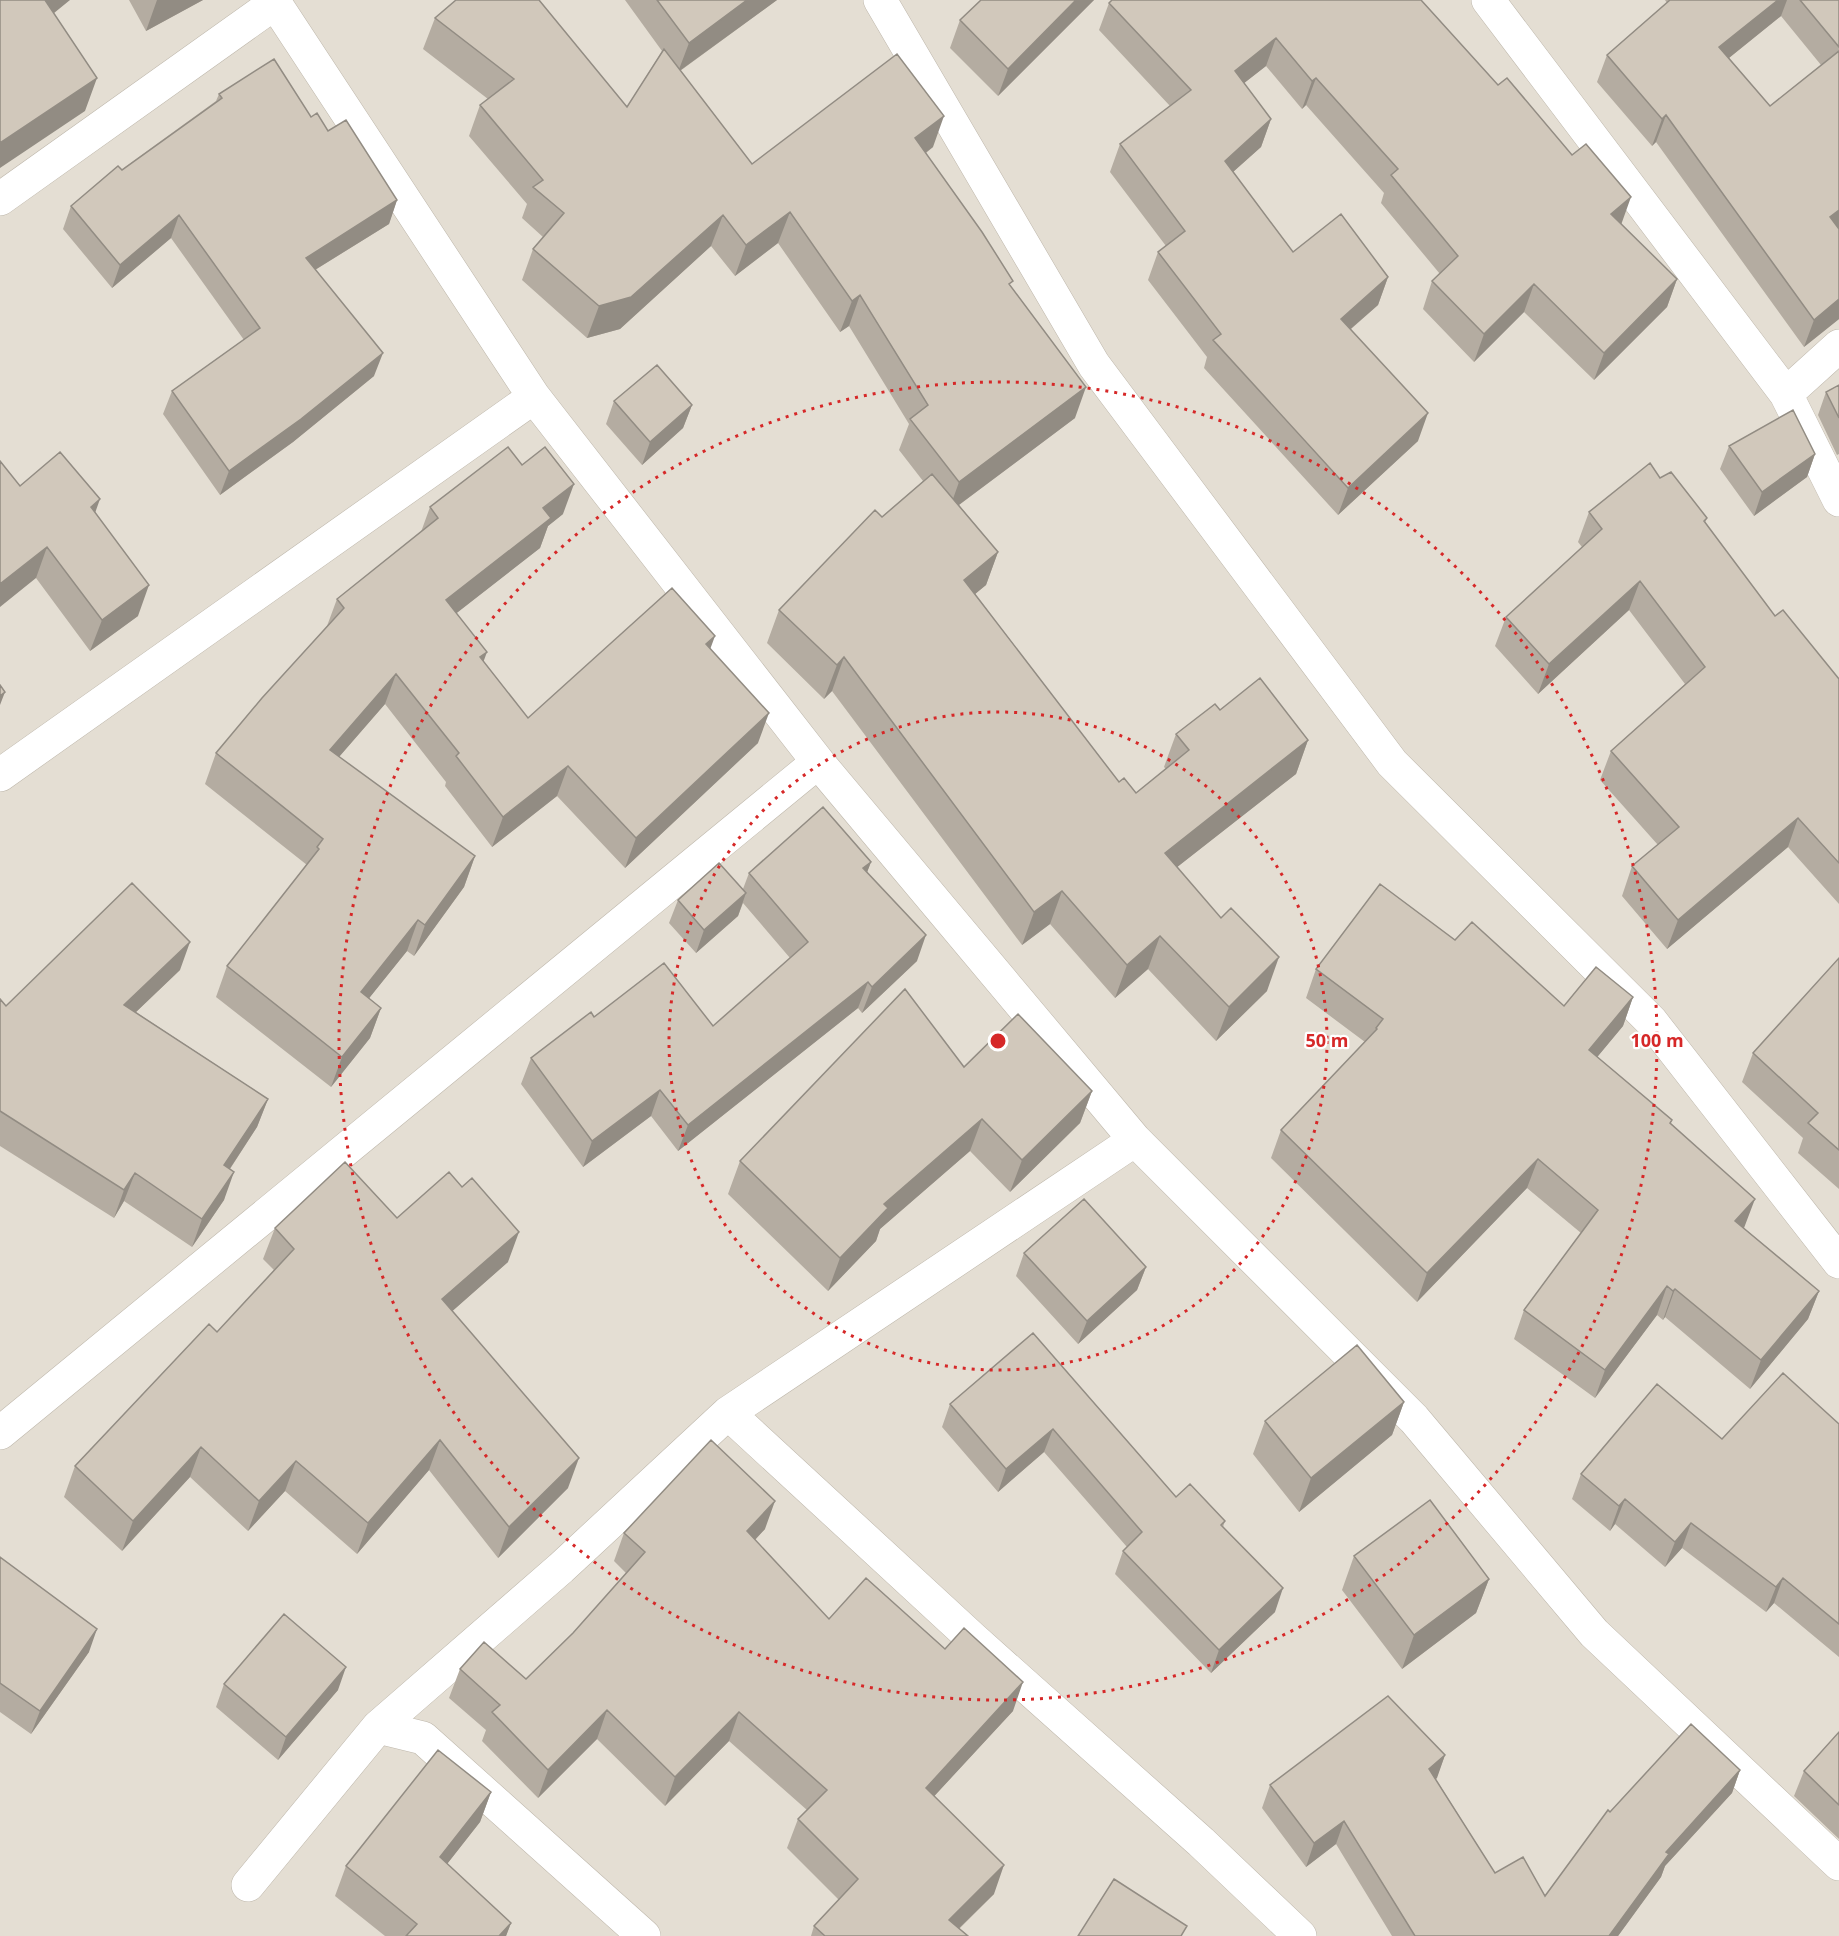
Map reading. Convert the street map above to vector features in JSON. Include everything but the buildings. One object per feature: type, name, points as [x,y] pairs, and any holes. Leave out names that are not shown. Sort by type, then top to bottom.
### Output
[{"type":"street","points":[[1488,0],[1786,394],[1839,500]]},
{"type":"street","points":[[0,199],[274,2],[534,397],[818,762],[1136,1140],[1414,1419],[1594,1633],[1839,1864]]},
{"type":"street","points":[[883,4],[1094,365],[1392,763],[1651,1021],[1839,1262]]},
{"type":"street","points":[[1786,394],[1839,346]]},
{"type":"street","points":[[0,775],[534,397]]},
{"type":"street","points":[[0,1433],[818,762]]},
{"type":"street","points":[[248,1885],[378,1727],[561,1568],[728,1413],[1136,1140]]},
{"type":"street","points":[[728,1413],[972,1638],[1201,1842],[1300,1936]]},
{"type":"street","points":[[378,1727],[423,1738],[644,1936]]},
{"type":"shaded area","points":[[0,0],[1839,0],[1839,1936],[0,1936]]}]
